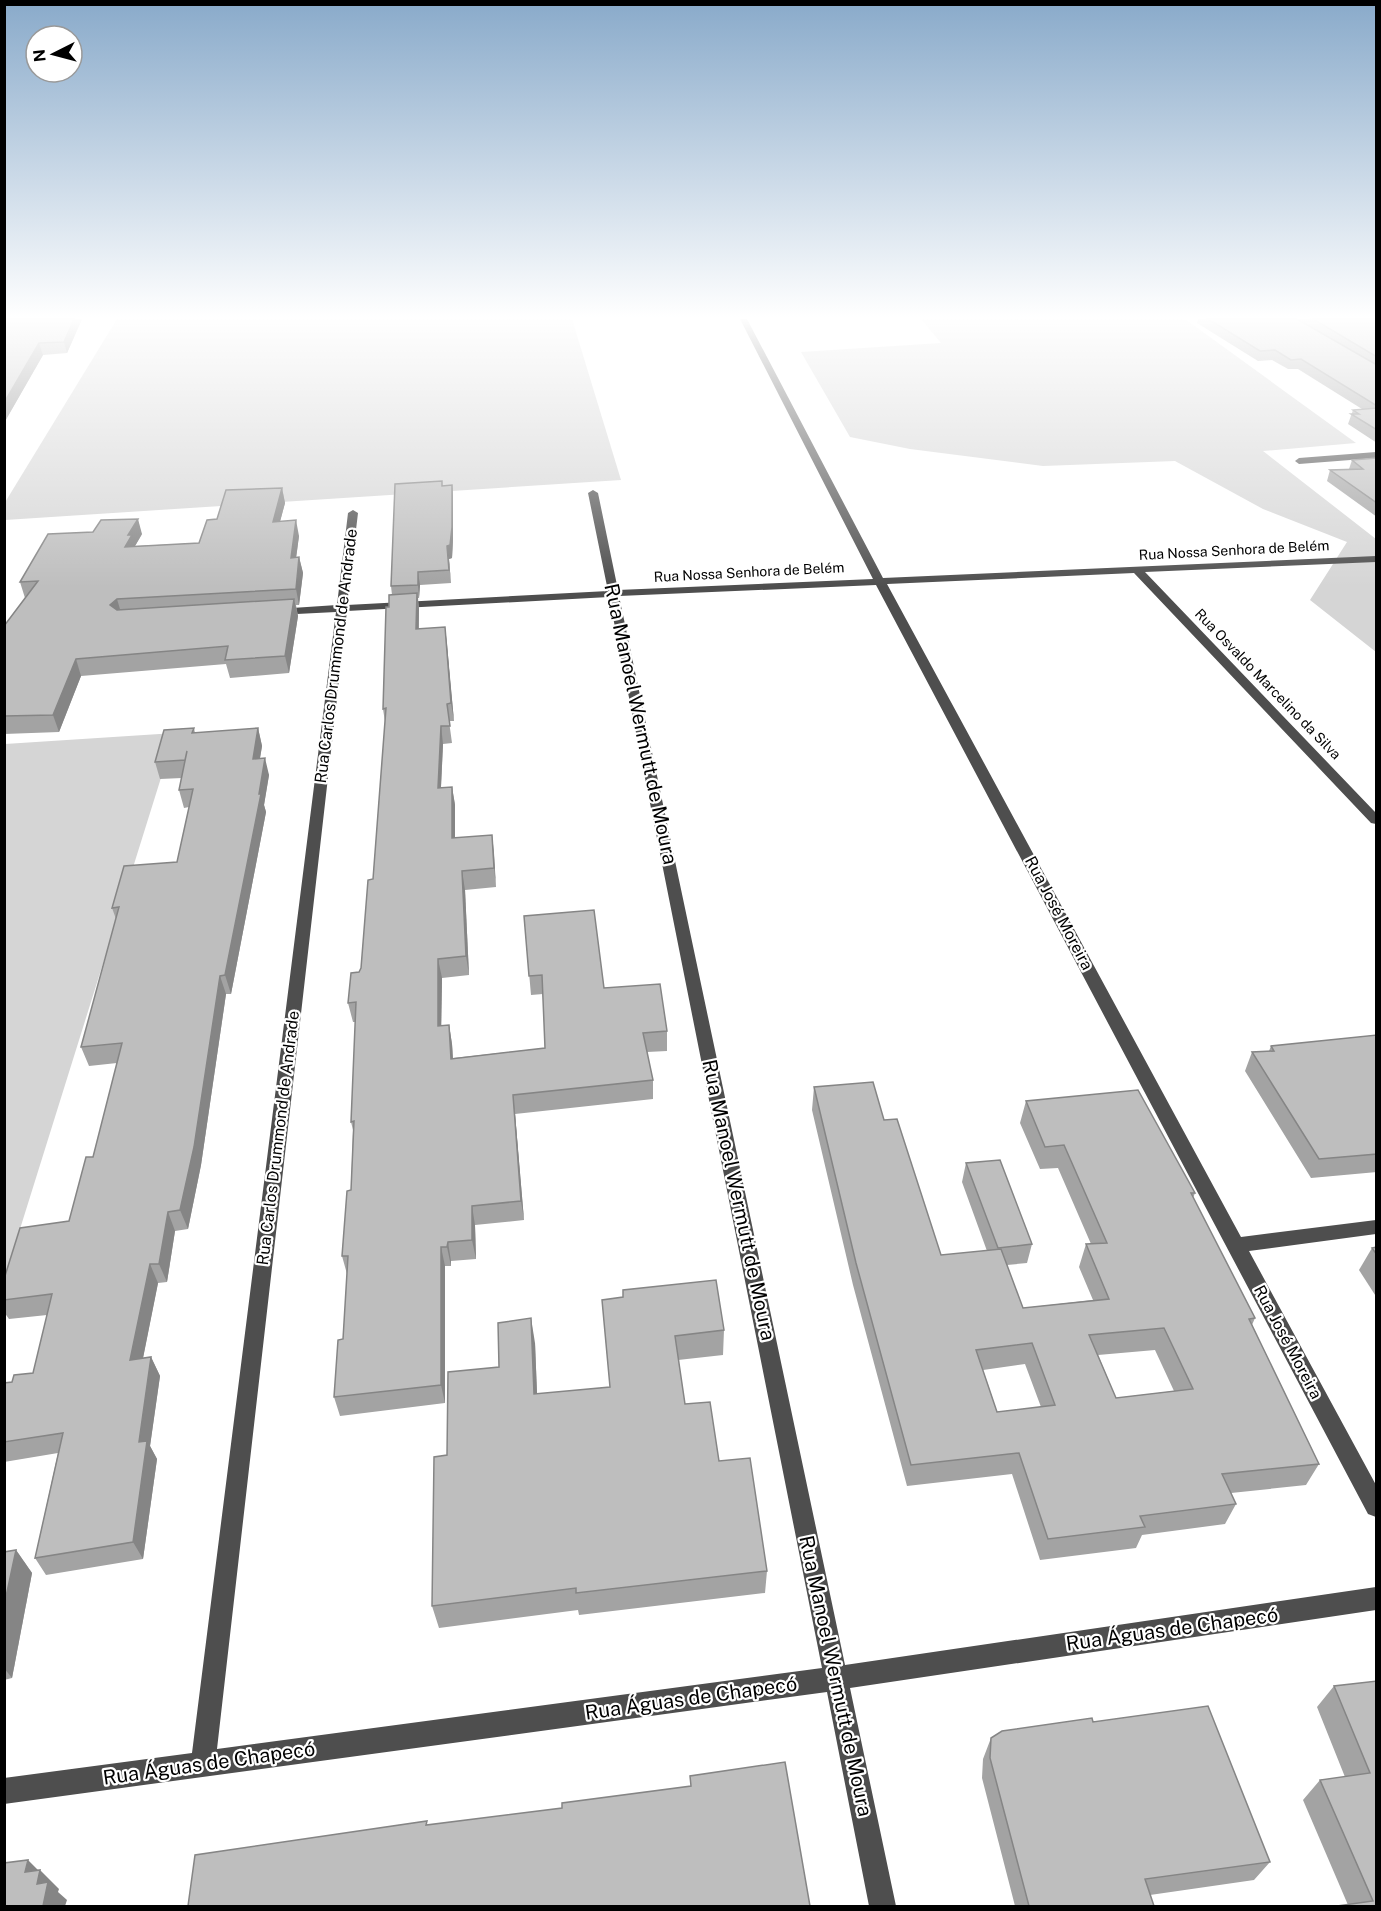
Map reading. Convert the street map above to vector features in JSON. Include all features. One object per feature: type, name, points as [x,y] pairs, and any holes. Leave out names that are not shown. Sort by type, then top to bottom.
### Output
[{"type":"street","name":"Rua José Moreira","points":[[790,408],[1377,1506]]},
{"type":"street","points":[[1299,461],[1377,455]]},
{"type":"street","name":"Rua Manoel Wermutt de Moura","points":[[593,494],[883,1906]]},
{"type":"street","name":"Rua Carlos Drummond de Andrade","points":[[203,1764],[353,513]]},
{"type":"street","name":"Rua Nossa Senhora de Belém","points":[[261,613],[881,581],[1377,559]]},
{"type":"street","name":"Rua Osvaldo Marcelino da Silva","points":[[1137,570],[1377,820]]},
{"type":"street","points":[[1236,1245],[1377,1227]]},
{"type":"street","name":"Rua Águas de Chapecó","points":[[4,1791],[837,1678],[1377,1599]]},
{"type":"shaded area","points":[[63,408],[599,408],[621,480],[5,520],[4,504]]},
{"type":"shaded area","points":[[833,408],[1308,408],[1356,443],[1263,451],[1376,539],[1376,652],[1310,600],[1347,542],[1263,509],[1175,461],[1043,466],[910,449],[850,437]]},
{"type":"shaded area","points":[[175,733],[5,1277],[5,744]]},
{"type":"building","points":[[1377,408],[1377,430],[1351,414],[1359,414],[1353,410]]},
{"type":"building","points":[[1377,458],[1377,503],[1330,470],[1363,469],[1352,460]]},
{"type":"building","points":[[442,481],[442,486],[452,485],[452,527],[450,545],[447,546],[449,570],[418,572],[418,585],[391,586],[395,484]]},
{"type":"building","points":[[282,488],[273,522],[296,520],[291,558],[299,557],[296,589],[117,599],[110,605],[117,610],[294,599],[285,656],[225,660],[228,646],[76,659],[53,715],[4,716],[4,626],[38,581],[20,582],[48,534],[93,532],[101,520],[138,519],[128,535],[132,535],[125,547],[199,543],[207,520],[217,519],[226,490]]},
{"type":"building","points":[[417,593],[416,629],[445,627],[451,703],[447,704],[450,726],[441,726],[438,788],[452,787],[452,838],[492,835],[494,868],[462,871],[466,956],[438,959],[438,1026],[449,1025],[451,1059],[545,1048],[542,975],[529,976],[524,916],[594,910],[604,988],[660,984],[667,1031],[643,1033],[653,1080],[513,1095],[521,1201],[472,1206],[472,1240],[448,1242],[447,1247],[441,1247],[441,1385],[334,1397],[338,1340],[343,1339],[348,1256],[342,1256],[347,1191],[351,1190],[354,1121],[351,1122],[356,1002],[348,1003],[351,973],[359,972],[361,968],[368,880],[373,879],[386,708],[383,709],[386,607],[389,607],[389,595]]},
{"type":"building","points":[[194,728],[192,733],[258,728],[253,759],[265,758],[259,794],[261,794],[225,975],[220,976],[194,1147],[180,1210],[168,1212],[159,1264],[150,1264],[130,1360],[151,1357],[139,1442],[147,1441],[133,1542],[35,1558],[63,1433],[4,1442],[4,1383],[12,1382],[14,1375],[33,1373],[52,1294],[4,1300],[4,1279],[20,1228],[69,1221],[86,1157],[93,1157],[122,1043],[81,1047],[119,907],[112,908],[124,866],[177,862],[193,789],[179,790],[187,751],[185,760],[155,762],[164,730]]},
{"type":"building","points":[[1377,1035],[1377,1154],[1319,1159],[1252,1052],[1274,1051],[1271,1046]]},
{"type":"building","points":[[873,1082],[884,1120],[897,1119],[941,1255],[1001,1249],[1023,1308],[1109,1299],[1086,1244],[1107,1243],[1064,1145],[1045,1147],[1026,1101],[1138,1090],[1195,1193],[1191,1193],[1255,1318],[1249,1319],[1319,1464],[1222,1474],[1236,1504],[1140,1516],[1145,1527],[1048,1539],[1019,1453],[911,1465],[856,1263],[814,1087]],"holes":[[[1164,1328],[1193,1389],[1116,1398],[1089,1335]],[[1032,1343],[1055,1405],[997,1412],[976,1350]]]},
{"type":"building","points":[[1000,1160],[1032,1244],[998,1248],[966,1163]]},
{"type":"building","points":[[716,1280],[724,1330],[675,1336],[685,1404],[710,1402],[719,1461],[750,1458],[767,1571],[576,1593],[576,1588],[432,1606],[434,1457],[447,1455],[448,1372],[499,1367],[498,1323],[531,1318],[534,1394],[610,1387],[602,1300],[623,1297],[623,1290]]},
{"type":"building","points":[[16,1550],[4,1606],[4,1552]]},
{"type":"building","points":[[1377,1681],[1377,1906],[1337,1906],[1373,1901],[1320,1780],[1370,1773],[1334,1686]]},
{"type":"building","points":[[1208,1706],[1270,1862],[1145,1879],[1154,1906],[1029,1906],[990,1758],[991,1738],[1002,1731],[1092,1718],[1093,1722]]},
{"type":"building","points":[[785,1762],[810,1906],[188,1906],[195,1855],[427,1821],[426,1825],[562,1808],[562,1803],[691,1786],[690,1776]]},
{"type":"building","points":[[28,1860],[25,1872],[40,1870],[37,1884],[48,1882],[43,1906],[4,1906],[4,1863]]}]
